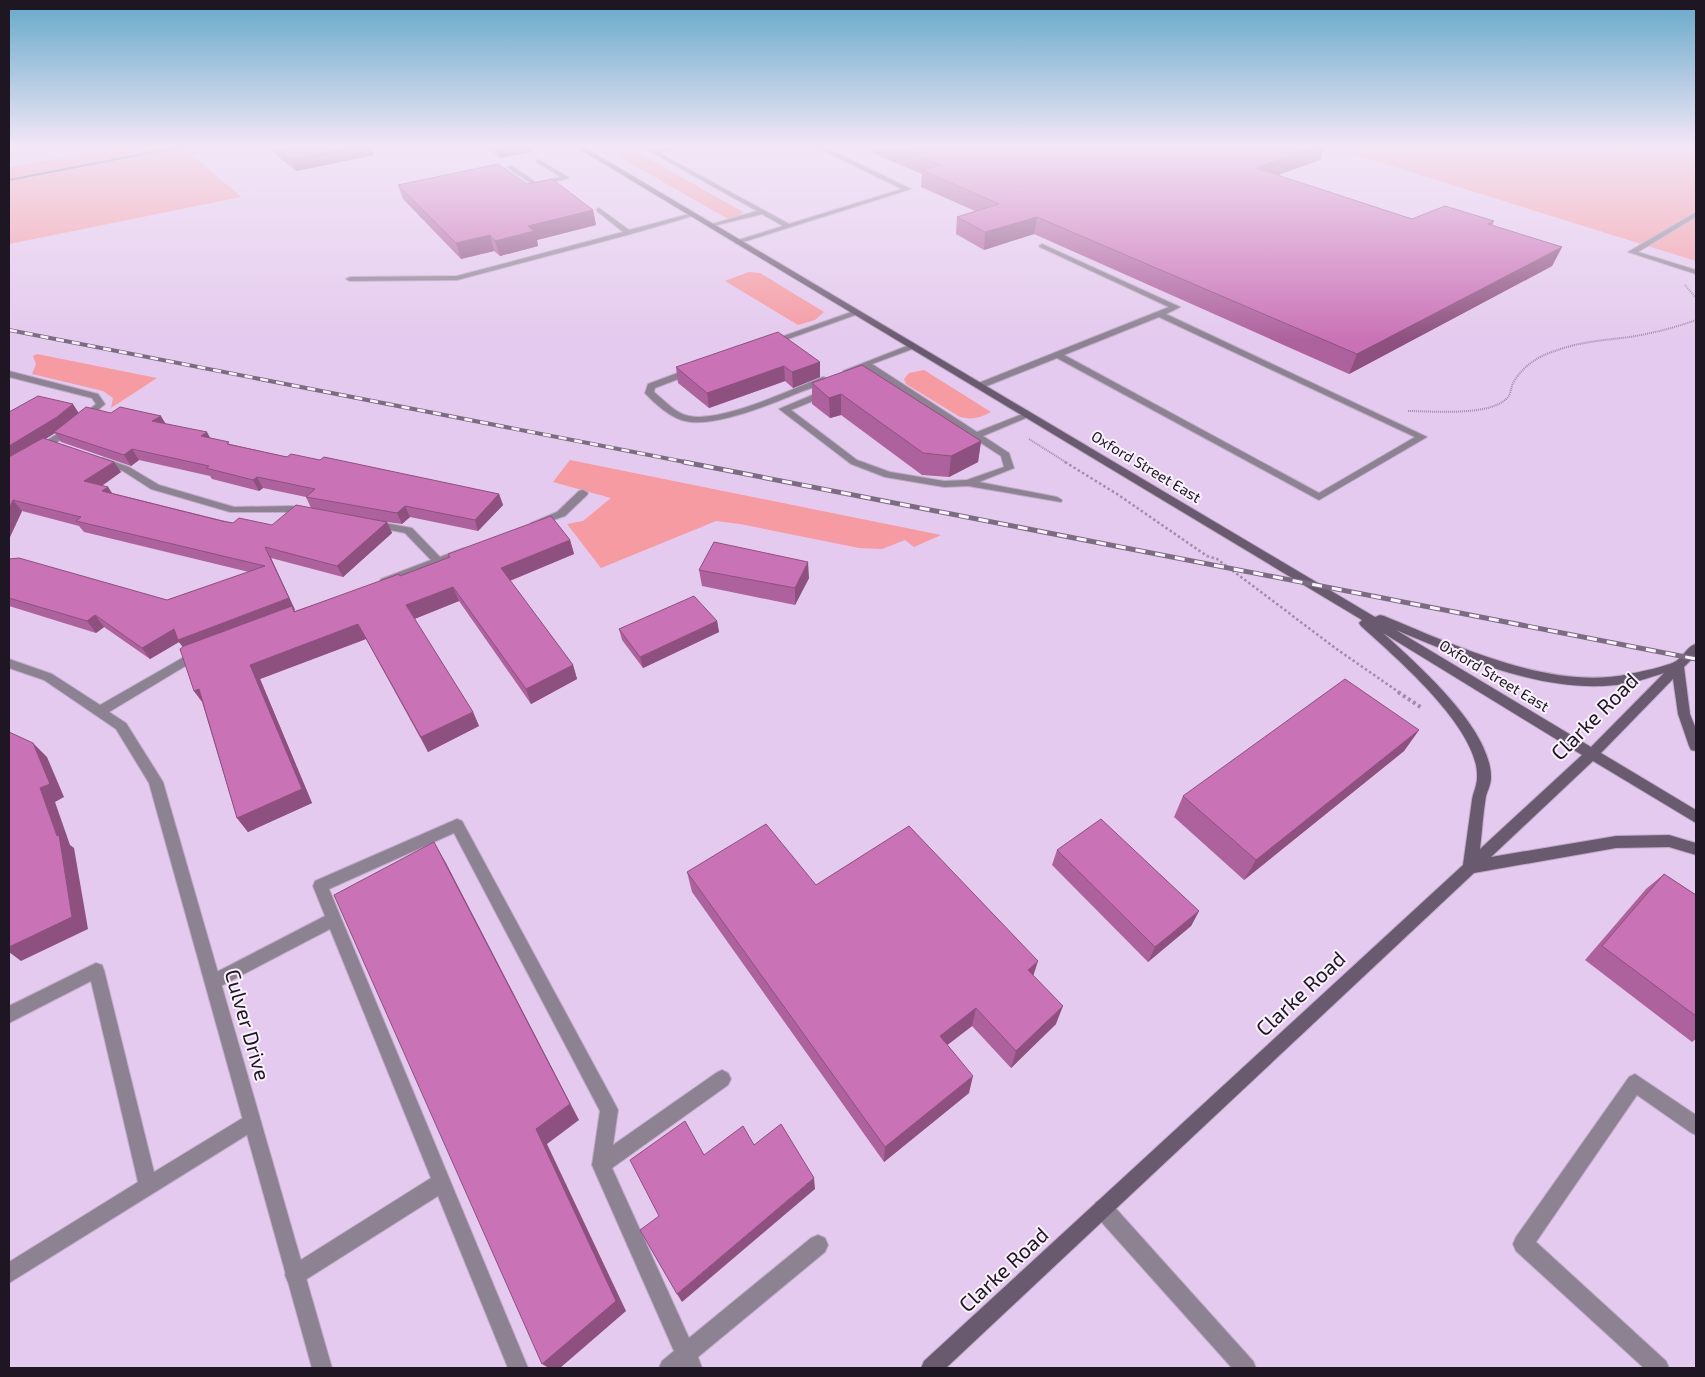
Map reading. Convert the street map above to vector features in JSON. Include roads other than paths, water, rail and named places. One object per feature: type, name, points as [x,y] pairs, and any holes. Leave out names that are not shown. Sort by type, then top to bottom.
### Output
[{"type":"main road","name":"Oxford Street East","points":[[687,211],[1696,817]]},
{"type":"main road","points":[[1345,605],[1519,672],[1546,678],[1615,681],[1678,665],[1684,714],[1696,746]]},
{"type":"main road","points":[[1345,605],[1442,698],[1475,742],[1482,760],[1484,777],[1479,796],[1470,867],[1616,842],[1669,841],[1696,849]]},
{"type":"main road","name":"Clarke Road","points":[[931,1368],[1592,754],[1696,648]]},
{"type":"street","points":[[601,211],[629,233]]},
{"type":"street","points":[[737,242],[836,211]]},
{"type":"street","points":[[711,226],[762,212],[788,226]]},
{"type":"street","points":[[1696,214],[1632,252],[1696,272]]},
{"type":"street","points":[[350,279],[458,278],[693,215]]},
{"type":"street","points":[[980,386],[1176,307],[1042,246]]},
{"type":"street","points":[[759,346],[856,313]]},
{"type":"street","points":[[1058,355],[1319,497],[1422,437],[1160,314]]},
{"type":"street","points":[[696,369],[651,386],[649,393],[685,419],[706,420],[757,405],[912,346]]},
{"type":"street","points":[[865,364],[875,375],[1006,456],[1009,468],[968,483]]},
{"type":"street","points":[[9,374],[95,396],[101,404],[86,418],[50,444],[9,468]]},
{"type":"street","points":[[836,389],[784,409],[854,462],[888,475],[944,484],[968,483],[1057,500]]},
{"type":"street","points":[[976,436],[1028,415]]},
{"type":"street","points":[[50,444],[67,449]]},
{"type":"street","points":[[92,458],[126,469],[154,487],[234,510],[292,509],[321,514]]},
{"type":"street","points":[[526,527],[561,514],[583,493]]},
{"type":"street","points":[[360,521],[408,530],[438,561]]},
{"type":"street","points":[[374,586],[473,548]]},
{"type":"street","points":[[99,712],[190,656],[209,649]]},
{"type":"street","name":"Culver Drive","points":[[9,663],[48,676],[120,726],[156,782],[322,1368]]},
{"type":"street","points":[[518,1368],[320,886],[457,825],[609,1110],[602,1165],[682,1364],[818,1245]]},
{"type":"street","points":[[213,982],[333,919]]},
{"type":"street","points":[[9,1014],[96,970],[148,1186]]},
{"type":"street","points":[[602,1165],[722,1079]]},
{"type":"street","points":[[1659,1368],[1523,1244],[1635,1083],[1696,1126]]},
{"type":"street","points":[[9,1273],[252,1122]]},
{"type":"street","points":[[295,1274],[442,1182]]},
{"type":"street","points":[[1103,1209],[1246,1368]]},
{"type":"railway","points":[[9,330],[690,463]]},
{"type":"railway","points":[[684,462],[1696,659]]}]
